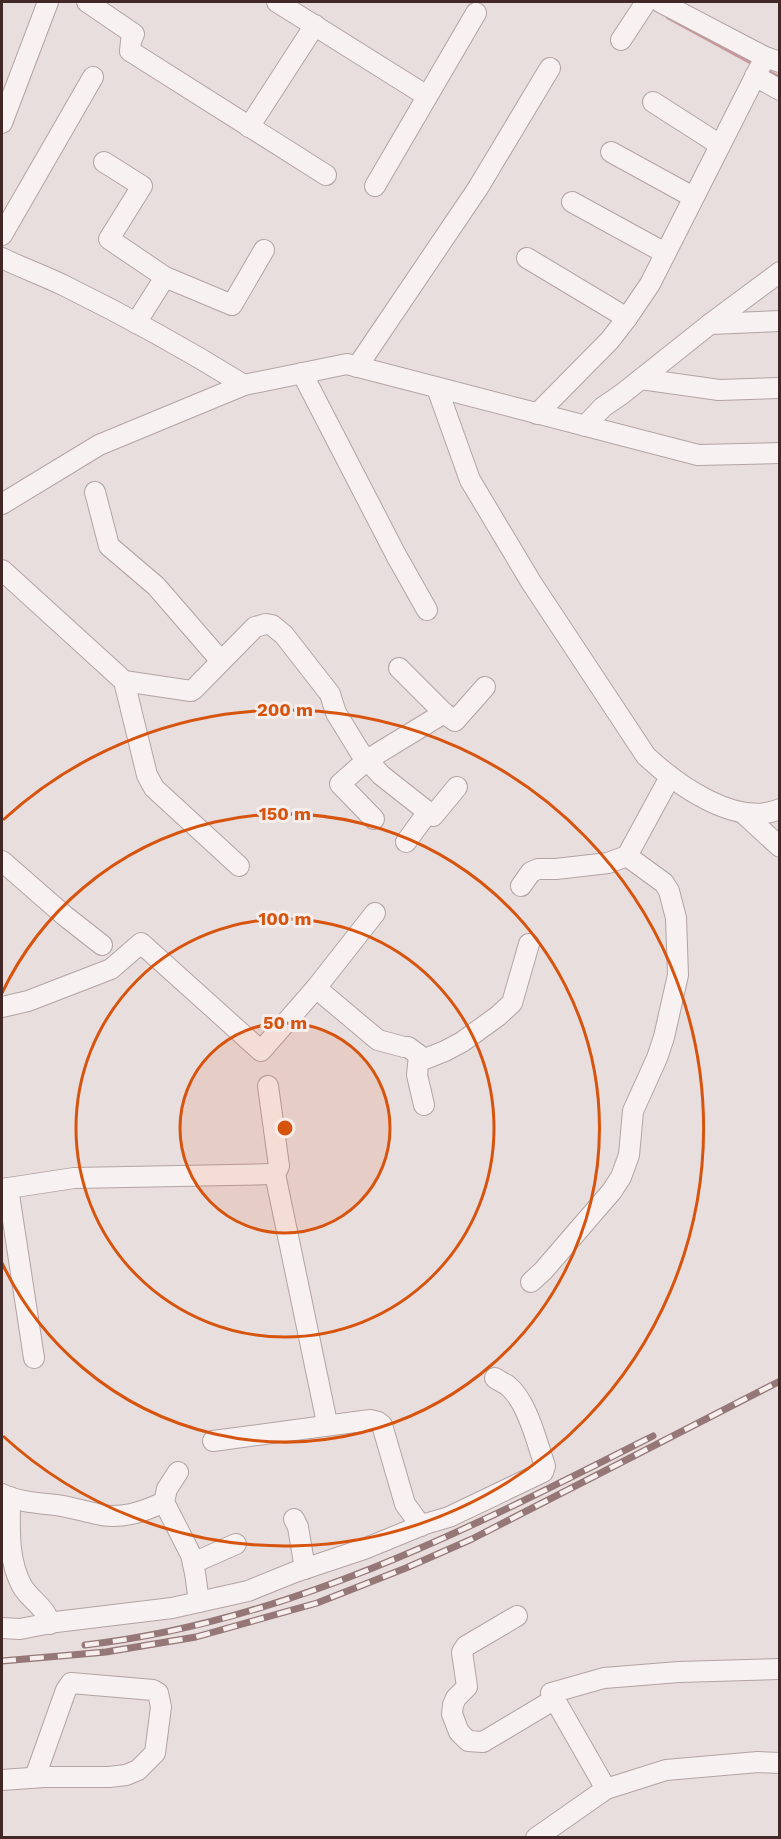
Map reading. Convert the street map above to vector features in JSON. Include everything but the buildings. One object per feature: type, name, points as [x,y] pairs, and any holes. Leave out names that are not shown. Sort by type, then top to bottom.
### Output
[{"type":"street","points":[[2,123],[48,2]]},
{"type":"street","points":[[87,2],[134,34],[130,51],[326,175]]},
{"type":"street","points":[[277,2],[427,96]]},
{"type":"street","points":[[621,40],[650,3],[764,66],[780,90]]},
{"type":"street","points":[[375,186],[476,13]]},
{"type":"street","points":[[249,127],[315,25]]},
{"type":"street","points":[[537,414],[599,352],[627,318],[650,284],[720,145],[764,66]]},
{"type":"street","points":[[357,367],[478,188],[550,68]]},
{"type":"street","points":[[2,235],[93,77]]},
{"type":"street","points":[[653,102],[720,145]]},
{"type":"street","points":[[611,153],[693,197]]},
{"type":"street","points":[[104,162],[142,186],[109,239],[165,277],[232,305],[264,250]]},
{"type":"street","points":[[572,202],[665,253]]},
{"type":"street","points":[[2,258],[63,285],[186,349],[244,385]]},
{"type":"street","points":[[527,258],[627,318]]},
{"type":"street","points":[[585,426],[603,407],[780,272]]},
{"type":"street","points":[[136,323],[165,277]]},
{"type":"street","points":[[710,324],[780,321]]},
{"type":"street","points":[[2,504],[99,445],[244,385],[347,364],[698,455],[780,453]]},
{"type":"street","points":[[302,373],[427,610]]},
{"type":"street","points":[[640,380],[720,390],[780,388]]},
{"type":"street","points":[[437,388],[470,480],[531,582],[646,756],[670,777],[726,808],[743,813],[771,813],[780,809]]},
{"type":"street","points":[[95,492],[109,546],[156,586],[221,661]]},
{"type":"street","points":[[2,570],[123,681],[147,775],[154,788],[239,866]]},
{"type":"street","points":[[123,681],[190,691],[255,627],[272,625],[277,628],[330,694],[341,723],[367,760],[381,775],[433,816],[457,787]]},
{"type":"street","points":[[399,668],[455,721],[485,687]]},
{"type":"street","points":[[374,819],[340,784],[367,760],[444,713]]},
{"type":"street","points":[[521,886],[531,872],[538,869],[597,865],[623,859],[627,856],[670,777]]},
{"type":"street","points":[[406,842],[428,812]]},
{"type":"street","points":[[743,813],[780,847]]},
{"type":"street","points":[[531,1281],[543,1271],[612,1191],[621,1177],[628,1155],[633,1111],[657,1058],[676,985],[678,975],[676,918],[669,891],[664,883],[627,856]]},
{"type":"street","points":[[2,861],[102,945]]},
{"type":"street","points":[[2,1007],[28,1001],[111,969],[141,943],[261,1051],[316,988],[375,913]]},
{"type":"street","points":[[420,1061],[462,1042],[512,1003],[529,944]]},
{"type":"street","points":[[316,988],[378,1040],[408,1047],[419,1055],[417,1075],[424,1105]]},
{"type":"street","points":[[268,1086],[279,1166],[275,1174],[326,1418]]},
{"type":"street","points":[[34,1358],[5,1188],[74,1178],[275,1174]]},
{"type":"street","points":[[2,1628],[20,1629],[172,1608],[248,1591],[449,1517],[543,1472],[545,1466],[531,1423],[509,1386],[495,1378]]},
{"type":"street","points":[[213,1441],[370,1420],[378,1422],[382,1425],[405,1504],[421,1526]]},
{"type":"street","points":[[178,1472],[167,1489],[164,1502],[191,1555],[199,1602]]},
{"type":"street","points":[[50,1624],[48,1615],[24,1588],[13,1562],[6,1495],[31,1502],[76,1508],[99,1515],[141,1513],[164,1502]]},
{"type":"street","points":[[294,1519],[298,1527],[305,1569]]},
{"type":"street","points":[[193,1563],[236,1544]]},
{"type":"street","points":[[518,1616],[466,1646],[462,1652],[467,1687],[456,1698],[452,1714],[459,1732],[468,1741],[483,1742],[555,1700]]},
{"type":"street","points":[[606,1789],[551,1693],[604,1678],[679,1672],[780,1669]]},
{"type":"street","points":[[2,1780],[117,1776],[138,1770],[155,1753],[161,1707],[158,1693],[153,1690],[71,1683],[66,1690],[35,1778]]},
{"type":"street","points":[[536,1838],[606,1789],[666,1770],[758,1762],[780,1763]]},
{"type":"waterway","points":[[668,17],[756,65]]},
{"type":"waterway","points":[[763,69],[780,78]]},
{"type":"railway","points":[[2,1661],[106,1652],[196,1637],[317,1603],[472,1539],[780,1381]]},
{"type":"railway","points":[[85,1645],[160,1633],[234,1615],[306,1593],[448,1536],[653,1436]]}]
